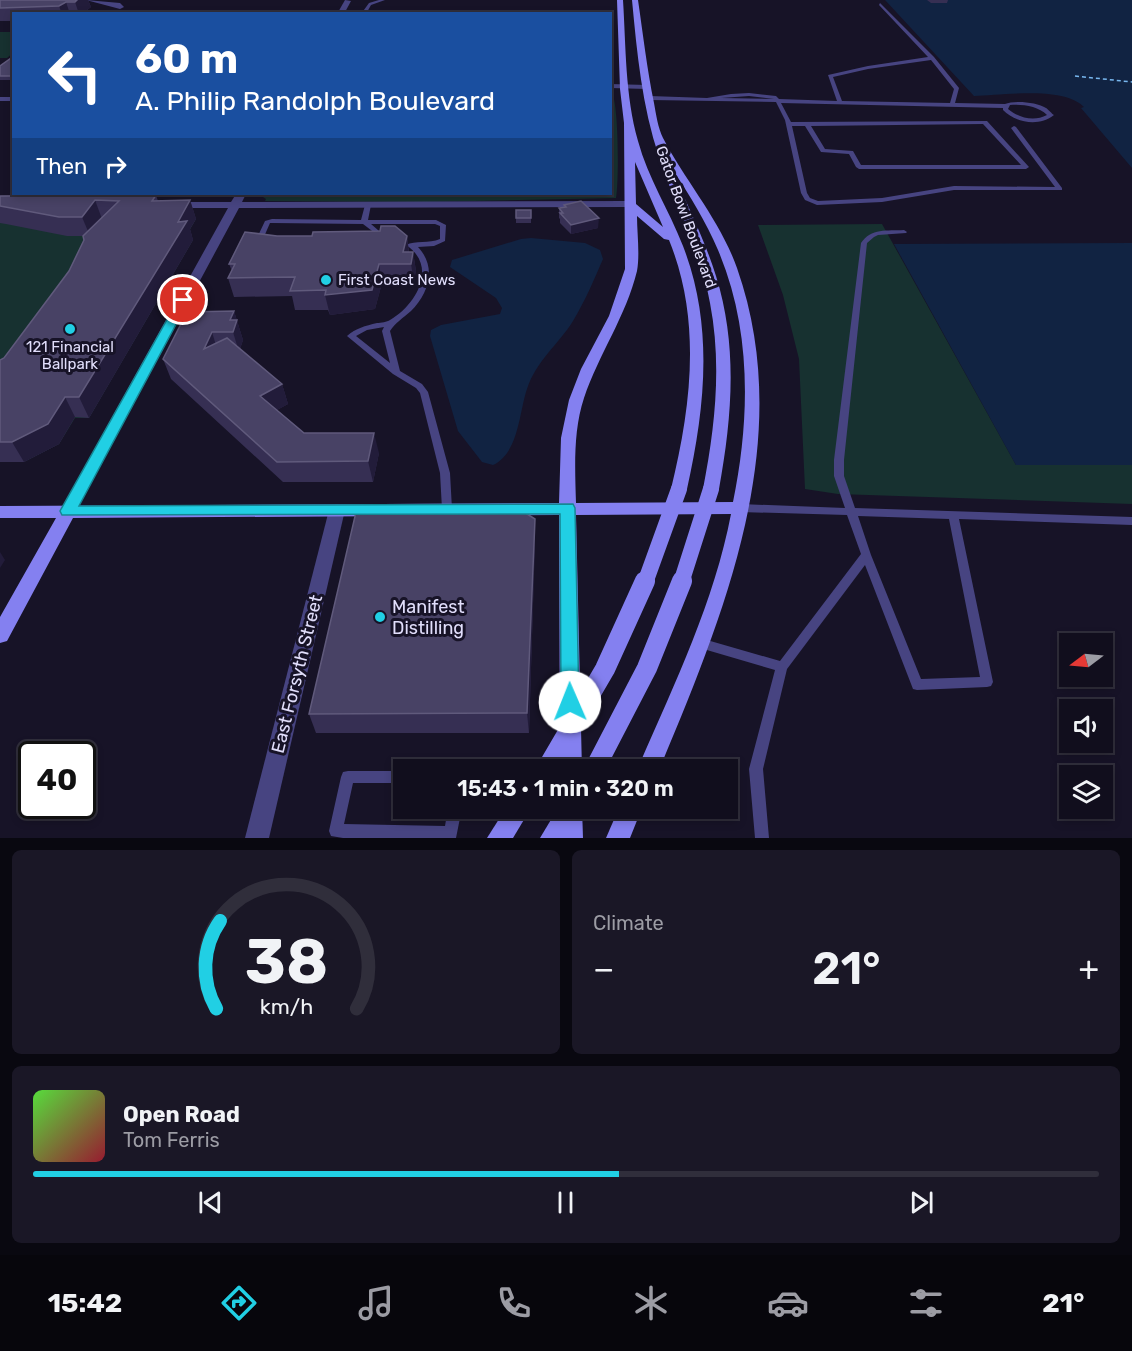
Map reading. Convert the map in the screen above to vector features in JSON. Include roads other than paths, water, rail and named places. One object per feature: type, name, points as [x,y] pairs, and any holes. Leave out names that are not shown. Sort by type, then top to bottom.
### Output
[{"type":"main road","name":"Gator Bowl Boulevard","points":[[553,759],[616,647],[651,569],[679,489],[692,435],[698,369],[694,312],[678,248],[646,179],[629,123],[620,0]]},
{"type":"main road","name":"Gator Bowl Boulevard","points":[[600,759],[631,702],[665,628],[689,564],[711,489],[723,410],[724,367],[721,328],[710,277],[671,179],[658,138],[647,87],[635,0]]},
{"type":"main road","points":[[571,759],[567,453],[570,423],[584,378],[616,316],[626,286],[632,251],[629,123]]},
{"type":"main road","points":[[653,759],[700,643],[727,564],[748,466],[753,394],[743,308],[732,271],[718,238],[658,138]]},
{"type":"main road","points":[[630,204],[655,223],[678,248]]},
{"type":"main road","points":[[0,512],[740,508]]},
{"type":"main road","points":[[0,635],[68,511]]},
{"type":"main road","points":[[500,838],[513,819]]},
{"type":"main road","points":[[552,838],[564,819]]},
{"type":"main road","points":[[571,819],[572,838]]},
{"type":"main road","points":[[618,838],[626,819]]},
{"type":"street","points":[[89,0],[120,4],[120,10]]},
{"type":"street","points":[[156,205],[238,199],[368,205],[630,204]]},
{"type":"street","points":[[68,511],[238,199]]},
{"type":"street","name":"East Forsyth Street","points":[[257,838],[337,510]]},
{"type":"lane","points":[[364,12],[370,4],[383,0]]},
{"type":"lane","points":[[880,4],[932,58],[957,89],[952,105]]},
{"type":"lane","points":[[304,12],[318,10],[317,12]]},
{"type":"lane","points":[[840,102],[830,76],[865,67],[894,65],[932,58]]},
{"type":"lane","points":[[612,86],[647,87]]},
{"type":"lane","points":[[650,98],[779,103],[840,102],[1006,106],[1013,103],[1032,104],[1043,108],[1050,115],[1045,119],[1024,118],[1007,111],[1006,106]]},
{"type":"lane","points":[[779,103],[789,124],[807,200],[828,203],[882,200],[954,188],[1060,189],[1014,128]]},
{"type":"lane","points":[[789,124],[807,123],[985,122],[1026,167],[859,167],[851,152],[823,151],[807,123]]},
{"type":"lane","points":[[364,221],[368,205]]},
{"type":"lane","points":[[364,221],[383,237],[393,241],[371,241]]},
{"type":"lane","points":[[271,242],[260,242],[267,222],[436,222],[443,225],[443,240],[434,244],[412,245],[396,242]]},
{"type":"lane","points":[[904,232],[876,233],[866,238],[864,243],[839,476],[866,555],[917,685],[987,682],[953,514]]},
{"type":"lane","points":[[396,372],[386,331],[391,323],[410,307],[427,274],[426,263],[412,245]]},
{"type":"lane","points":[[391,323],[365,328],[351,336],[424,392],[445,473],[447,510]]},
{"type":"lane","points":[[740,508],[1132,521]]},
{"type":"lane","points":[[762,838],[756,769],[782,667],[866,555]]},
{"type":"lane","points":[[700,643],[782,667]]},
{"type":"lane","points":[[393,777],[348,777],[336,831],[450,836],[453,819]]},
{"type":"water","points":[[885,0],[1132,0],[1132,168],[1081,108],[1084,107],[1075,100],[1062,96],[1032,93],[974,96]]},
{"type":"water","points":[[531,238],[585,243],[600,250],[603,259],[573,321],[531,379],[513,442],[502,459],[493,465],[482,462],[458,431],[430,336],[431,330],[441,325],[500,314],[502,308],[496,298],[450,267],[452,260]]},
{"type":"water","points":[[1132,243],[1132,465],[1016,465],[894,244]]},
{"type":"place","name":"First Coast News","points":[[326,280]]},
{"type":"place","name":"121 Financial Ballpark","points":[[70,329]]},
{"type":"place","name":"Manifest Distilling","points":[[380,617]]}]
